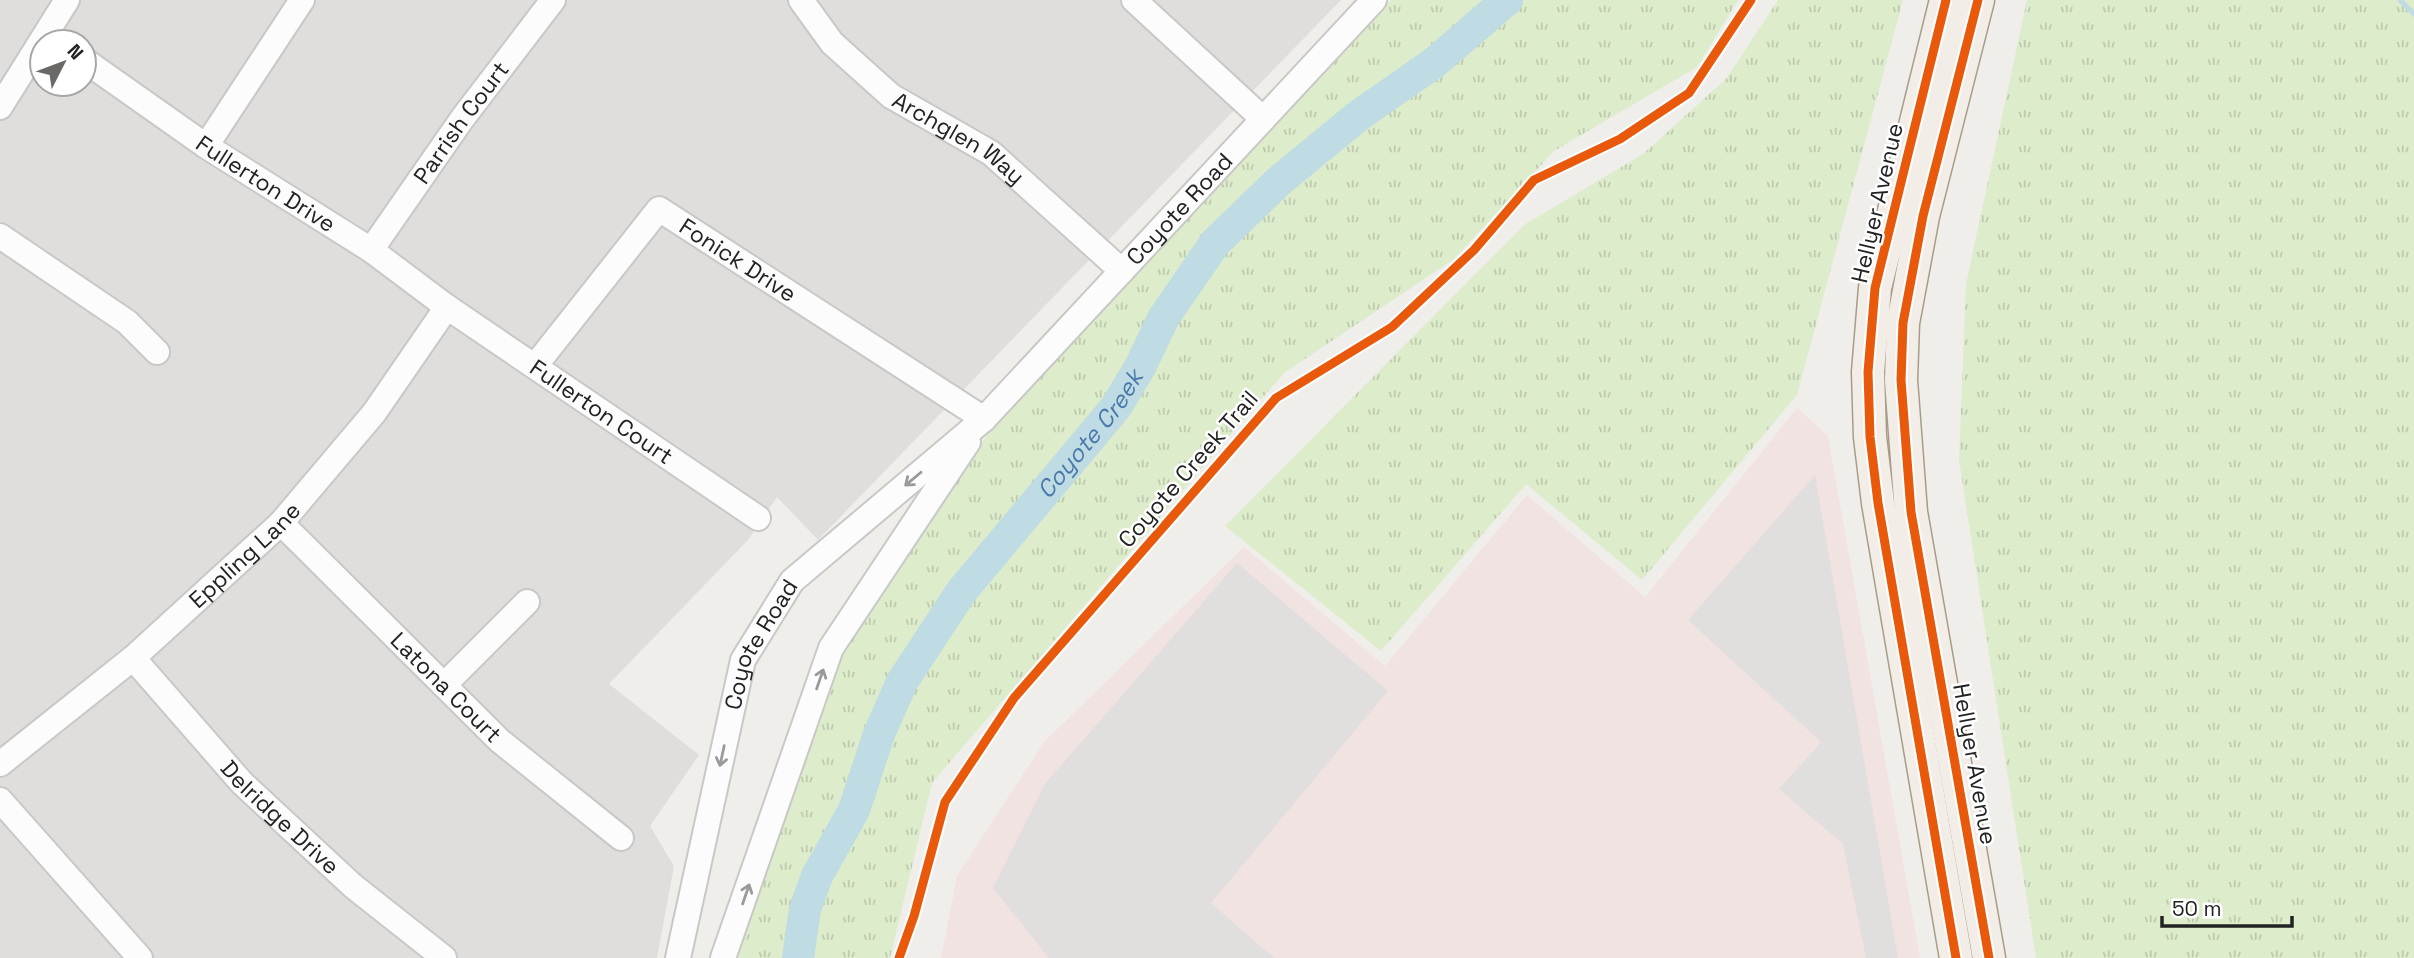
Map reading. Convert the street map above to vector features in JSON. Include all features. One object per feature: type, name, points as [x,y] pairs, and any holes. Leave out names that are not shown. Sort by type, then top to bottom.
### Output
[{"type":"main road","name":"Hellyer Avenue","points":[[1946,0],[1875,288],[1868,372],[1870,437],[1878,503],[1954,949]]},
{"type":"main road","name":"Hellyer Avenue","points":[[1978,0],[1923,216],[1903,323],[1900,380],[1911,512],[1987,945]]},
{"type":"main road","points":[[1893,209],[1923,216]]},
{"type":"main road","points":[[1954,949],[1987,945]]},
{"type":"street","points":[[56,28],[67,0]]},
{"type":"street","points":[[206,146],[302,0]]},
{"type":"street","name":"Parrish Court","points":[[371,250],[462,119],[553,0]]},
{"type":"street","name":"Archglen Way","points":[[801,0],[832,43],[891,96],[991,153],[1122,271]]},
{"type":"street","points":[[1134,0],[1263,119]]},
{"type":"street","name":"Coyote Road","points":[[678,958],[743,660],[792,581],[984,419],[1374,0]]},
{"type":"street","points":[[0,107],[28,70]]},
{"type":"street","name":"Fullerton Drive","points":[[98,70],[206,146],[371,250],[447,307]]},
{"type":"street","name":"Fonick Drive","points":[[535,366],[659,209],[984,419]]},
{"type":"street","points":[[0,236],[127,322],[157,352]]},
{"type":"street","name":"Fullerton Court","points":[[447,307],[758,518]]},
{"type":"street","name":"Eppling Lane","points":[[0,764],[133,658],[281,523],[374,413],[447,307]]},
{"type":"street","name":"Coyote Road","points":[[723,958],[831,648],[984,419]]},
{"type":"street","name":"Latona Court","points":[[281,523],[500,741],[621,838]]},
{"type":"street","points":[[444,685],[527,602]]},
{"type":"street","name":"Delridge Drive","points":[[133,658],[242,783],[353,886],[444,958]]},
{"type":"street","points":[[0,800],[140,958]]},
{"type":"shaded area","points":[[0,0],[1341,0],[818,540],[777,497],[748,540],[609,684],[699,755],[650,826],[674,866],[657,958],[0,958]]},
{"type":"shaded area","points":[[1797,408],[1828,436],[1920,958],[941,958],[957,876],[1044,742],[1244,547],[1385,666],[1527,495],[1645,597]]},
{"type":"shaded area","points":[[1815,475],[1898,958],[1866,958],[1843,844],[1779,789],[1821,742],[1688,620]]},
{"type":"shaded area","points":[[1237,563],[1388,691],[1211,903],[1274,958],[1049,958],[993,888],[1045,784]]},
{"type":"green space","points":[[1391,0],[1738,0],[1697,67],[1554,151],[1454,259],[1284,373],[932,783],[890,958],[732,958],[840,657],[995,423]]},
{"type":"green space","points":[[1778,0],[1903,0],[1797,395],[1642,580],[1526,484],[1381,651],[1225,526],[1524,225],[1643,154],[1726,79]]},
{"type":"green space","points":[[2027,0],[2414,0],[2414,958],[2036,958],[1959,460],[1966,284]]},
{"type":"waterway","name":"Coyote Creek","points":[[798,958],[805,909],[817,876],[854,810],[879,734],[902,682],[961,592],[1116,407],[1140,367],[1164,317],[1215,243],[1278,182],[1358,116],[1434,63],[1507,0]]},
{"type":"waterway","points":[[2400,0],[2414,14]]},
{"type":"cycle path","name":"Coyote Creek Trail","points":[[899,958],[914,916],[945,802],[1014,698],[1276,398],[1392,327],[1474,250],[1534,180],[1620,139],[1689,93],[1751,0]]},
{"type":"cycle path","points":[[1946,0],[1875,288],[1868,372],[1870,437],[1878,503],[1956,958]]},
{"type":"cycle path","points":[[1978,0],[1923,216],[1903,323],[1901,380],[1911,512],[1989,958]]}]
